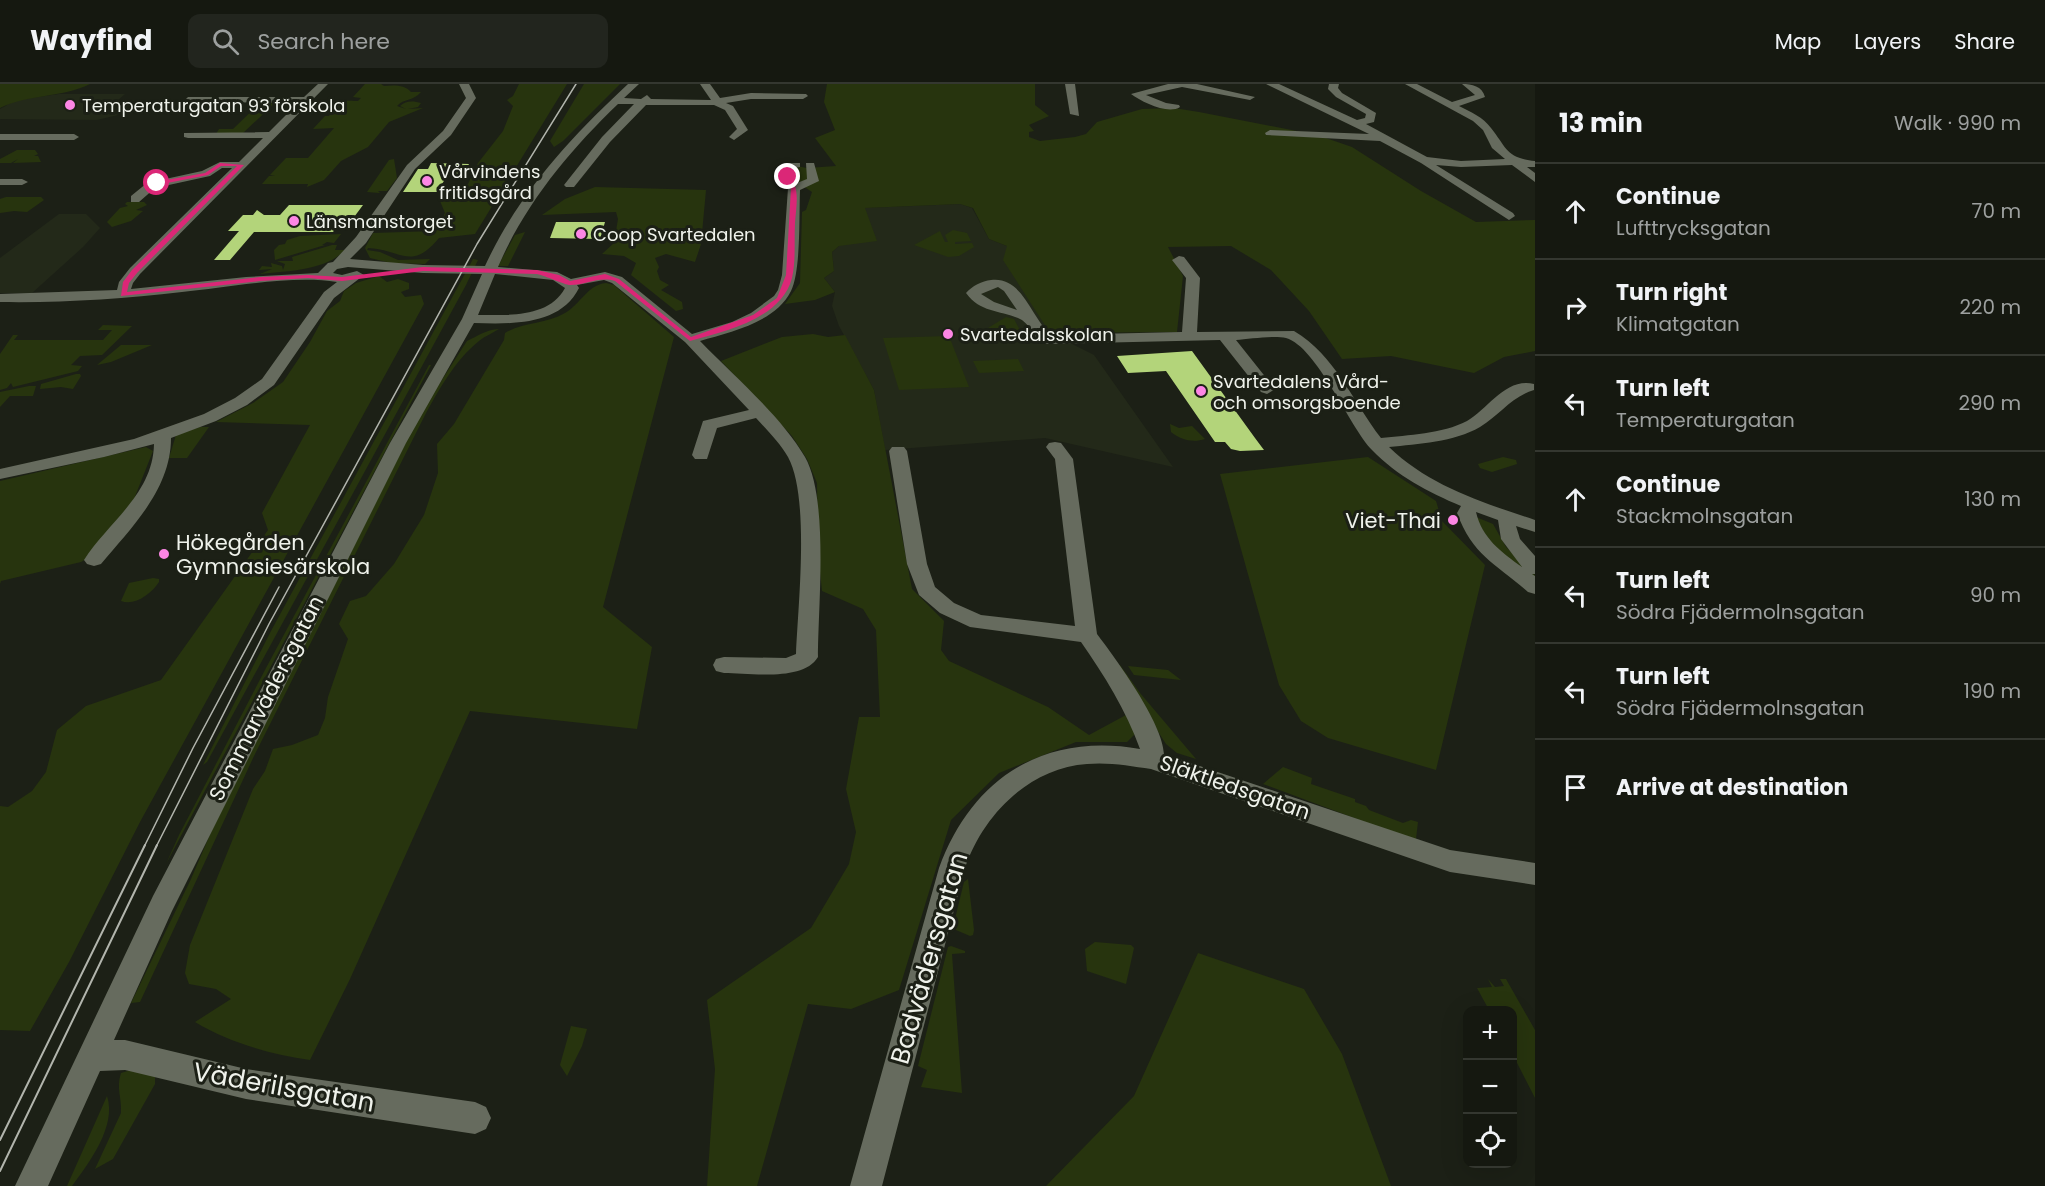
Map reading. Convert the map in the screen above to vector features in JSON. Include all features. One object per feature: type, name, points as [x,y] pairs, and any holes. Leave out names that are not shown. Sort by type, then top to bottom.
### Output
[{"type":"street","points":[[123,294],[126,282],[135,271],[323,84]]},
{"type":"street","points":[[0,474],[86,456],[163,435],[220,413],[256,392],[275,375],[331,276],[361,240],[411,166],[439,143],[453,125],[471,96],[463,86],[464,84]]},
{"type":"street","name":"Sommarvädersgatan","points":[[32,1186],[94,1056],[162,904],[398,443],[469,319],[496,256],[531,197],[555,164],[585,130],[634,84]]},
{"type":"street","points":[[705,84],[718,103],[729,108],[743,130],[734,137]]},
{"type":"street","points":[[1070,84],[1075,114]]},
{"type":"street","points":[[1175,108],[1164,106],[1136,94],[1182,84],[1251,97]]},
{"type":"street","points":[[1271,84],[1357,123],[1424,160],[1509,216]]},
{"type":"street","points":[[1334,84],[1334,89],[1339,95],[1371,113],[1370,120],[1357,123]]},
{"type":"street","points":[[1410,84],[1477,119],[1487,129],[1496,146],[1535,179]]},
{"type":"street","points":[[1451,105],[1480,97],[1479,93],[1467,84]]},
{"type":"street","points":[[616,101],[645,99],[718,103],[752,96],[803,96]]},
{"type":"street","points":[[191,99],[307,100]]},
{"type":"street","points":[[570,185],[603,141],[645,99]]},
{"type":"street","points":[[1,132],[74,137]]},
{"type":"street","points":[[1270,133],[1384,138]]},
{"type":"street","points":[[188,135],[271,135]]},
{"type":"street","points":[[1424,160],[1461,164],[1514,162],[1535,164]]},
{"type":"street","points":[[135,199],[151,185],[206,174],[220,165],[242,165]]},
{"type":"street","points":[[690,339],[746,321],[779,299],[789,275],[794,188],[785,172],[790,165],[796,165]]},
{"type":"street","points":[[794,188],[813,181],[810,165]]},
{"type":"street","points":[[0,182],[22,182]]},
{"type":"street","points":[[357,270],[361,240]]},
{"type":"street","points":[[1179,260],[1193,278],[1189,337]]},
{"type":"street","points":[[331,276],[357,270]]},
{"type":"street","points":[[0,298],[123,294],[260,279],[331,276],[357,270],[522,271],[549,274],[569,283],[598,277],[612,278],[690,339],[759,412],[797,458],[808,492],[810,562],[807,657],[795,665],[786,666],[724,665]]},
{"type":"street","points":[[469,319],[528,316],[550,310],[568,299],[572,288],[569,283]]},
{"type":"street","points":[[1025,316],[1047,340],[1280,333],[1297,337],[1340,388],[1376,444],[1401,468],[1470,504],[1535,526]]},
{"type":"street","points":[[1224,335],[1267,389]]},
{"type":"street","points":[[1376,444],[1430,436],[1474,424],[1513,390],[1528,387]]},
{"type":"street","points":[[701,455],[709,425],[759,412]]},
{"type":"street","points":[[94,560],[125,523],[148,490],[160,461],[163,435]]},
{"type":"street","name":"Släktledsgatan","points":[[1055,447],[1064,459],[1087,635],[1142,722],[1152,750],[1152,760],[1450,861],[1535,874]]},
{"type":"street","points":[[898,451],[917,564],[926,590],[947,608],[977,622],[1087,635]]},
{"type":"street","points":[[1470,504],[1466,513],[1472,531],[1480,543],[1491,556],[1535,587]]},
{"type":"street","points":[[1508,518],[1506,525],[1508,538],[1535,568]]},
{"type":"street","name":"Badvädersgatan","points":[[866,1186],[952,868],[971,826],[986,806],[1005,788],[1046,763],[1076,756],[1105,754],[1152,760]]},
{"type":"street","name":"Väderilsgatan","points":[[94,1056],[125,1055],[246,1084],[475,1118]]},
{"type":"shaded area","name":"Temperaturgatan 93 förskola","points":[[59,94],[125,94],[118,100],[138,100],[118,115],[97,120],[0,119],[0,109],[16,100]]},
{"type":"shaded area","name":"Svartedalsskolan","points":[[960,204],[972,208],[989,239],[1007,246],[1050,333],[1094,355],[1173,467],[1045,438],[885,450],[874,390],[839,326],[832,306],[835,292],[824,278],[834,271],[832,252],[839,246],[864,208]]},
{"type":"shaded area","points":[[59,214],[86,214],[100,228],[83,247],[32,293],[0,293],[0,258]]},
{"type":"green space","points":[[0,84],[90,84],[68,92],[22,100],[0,108]]},
{"type":"green space","points":[[365,84],[399,86],[411,92],[421,92],[397,106],[406,109],[400,106],[413,101],[421,103],[418,107],[408,109],[423,108],[389,122],[368,147],[341,161],[324,180],[307,187],[308,184],[262,184],[269,176],[275,176],[270,175],[286,158],[308,158],[334,128],[313,129],[325,116],[329,116],[331,113],[328,113],[339,103],[358,101],[361,98],[353,97]]},
{"type":"green space","points":[[519,84],[567,84],[475,234],[439,238],[421,254],[413,256],[379,249],[368,248],[367,250],[380,252],[398,260],[430,259],[425,264],[391,263],[370,258],[365,248],[373,233],[436,231],[445,213],[440,201],[444,196],[468,184],[478,163],[503,131],[513,106],[507,100],[513,96]]},
{"type":"green space","points":[[584,84],[620,84],[563,141],[554,147],[550,141]]},
{"type":"green space","points":[[827,84],[1035,84],[1035,105],[1049,116],[1029,125],[1034,131],[1029,132],[1029,137],[1040,141],[1086,134],[1097,122],[1142,109],[1174,108],[1317,135],[1352,147],[1421,191],[1476,222],[1535,220],[1535,351],[1504,357],[1474,373],[1391,356],[1342,359],[1309,311],[1271,270],[1231,246],[1168,247],[1183,276],[1177,332],[1050,333],[1003,260],[1007,246],[989,239],[973,208],[960,204],[865,208],[877,241],[839,246],[832,252],[834,271],[824,278],[835,292],[815,300],[785,304],[800,283],[802,212],[806,210],[812,192],[797,182],[791,169],[796,166],[807,168],[836,166],[815,138],[835,130],[824,102]]},
{"type":"green space","points":[[261,102],[276,102],[243,133],[216,134],[219,129],[233,129]]},
{"type":"green space","points":[[17,150],[35,150],[38,154],[34,156],[38,156],[41,162],[13,163],[18,159],[11,163],[0,163],[0,159]]},
{"type":"green space","points":[[394,159],[397,178],[387,191],[367,192],[389,160]]},
{"type":"green space","points":[[595,187],[706,190],[701,244],[695,262],[666,254],[655,258],[659,267],[657,271],[660,280],[669,285],[661,290],[682,302],[683,309],[676,311],[631,275],[636,263],[624,256],[602,254],[614,243],[618,219],[616,212],[542,215],[565,199]]},
{"type":"green space","points":[[41,197],[44,200],[27,212],[0,213],[0,199]]},
{"type":"green space","points":[[144,202],[147,205],[136,210],[143,211],[131,221],[112,227],[107,222],[120,208],[128,206],[125,204]]},
{"type":"green space","points":[[953,230],[967,233],[971,241],[955,242],[955,244],[972,243],[974,247],[959,256],[948,257],[914,245],[940,231],[945,242],[948,242],[945,235]]},
{"type":"green space","points":[[525,232],[508,266],[498,266],[515,235]]},
{"type":"green space","points":[[341,234],[334,243],[327,242],[322,245],[325,245],[275,260],[274,250],[279,245],[285,244],[287,240],[300,236]]},
{"type":"green space","points":[[337,245],[335,250],[345,250],[337,257],[316,266],[260,274],[272,269],[259,270],[262,266],[272,267],[271,263],[282,266],[283,270],[285,264],[277,261],[293,261],[292,257]]},
{"type":"green space","points":[[473,259],[478,260],[466,285],[207,762],[203,765],[271,631]]},
{"type":"green space","points":[[379,276],[387,282],[398,279],[409,283],[409,289],[401,292],[405,297],[421,295],[424,304],[140,822],[69,962],[30,1031],[0,1030],[0,806],[8,807],[32,791],[46,772],[57,730],[86,706],[161,680],[268,530],[262,513],[310,425],[216,422],[253,403],[283,382],[310,342],[327,311],[340,301],[344,291],[356,283]]},
{"type":"green space","points":[[606,283],[614,285],[674,337],[603,607],[652,647],[637,729],[470,711],[350,979],[310,1060],[251,1047],[195,1022],[231,999],[216,989],[189,984],[185,973],[190,945],[253,789],[265,771],[273,749],[292,745],[318,735],[348,639],[339,624],[350,601],[366,596],[394,564],[424,515],[438,473],[437,444],[454,424],[504,340],[505,333],[512,329],[558,317],[571,309],[594,287]]},
{"type":"green space","points":[[1006,317],[1014,319],[1022,334],[984,334],[983,331]]},
{"type":"green space","points":[[103,325],[132,326],[102,355],[80,356],[71,365],[82,366],[78,371],[13,387],[11,383],[7,388],[0,390],[0,354],[13,335],[18,335],[14,340],[103,340],[112,330],[98,330]]},
{"type":"green space","points":[[499,329],[479,341],[462,357],[429,407],[254,756],[140,1002],[131,1003],[191,879],[238,769],[421,412],[467,341]]},
{"type":"green space","points":[[813,334],[828,337],[845,335],[874,390],[912,589],[944,621],[941,650],[949,661],[1048,707],[1089,735],[1126,715],[1135,734],[1127,742],[1076,742],[999,773],[951,820],[899,990],[851,1009],[808,1004],[757,1186],[707,1186],[715,1069],[707,1000],[811,928],[849,864],[856,832],[846,789],[859,717],[880,717],[876,630],[863,609],[822,591],[818,553],[817,483],[807,459],[792,436],[721,361],[782,337]]},
{"type":"green space","points":[[949,336],[969,387],[899,390],[883,338]]},
{"type":"green space","points":[[121,345],[152,345],[111,362],[97,365]]},
{"type":"green space","points":[[1018,359],[1024,371],[979,373],[973,361]]},
{"type":"green space","points":[[431,365],[166,864],[266,668]]},
{"type":"green space","points":[[76,374],[81,376],[73,389],[61,387],[40,389],[41,384]]},
{"type":"green space","points":[[36,386],[33,396],[10,396],[0,407],[0,392]]},
{"type":"green space","points":[[1170,424],[1179,428],[1192,426],[1205,439],[1192,441],[1179,437],[1171,432]]},
{"type":"green space","points":[[200,427],[209,427],[187,458],[169,458],[176,435]]},
{"type":"green space","points":[[146,447],[153,451],[134,499],[91,556],[81,562],[1,581],[0,584],[0,481]]},
{"type":"green space","points":[[1368,457],[1436,501],[1442,521],[1485,565],[1436,770],[1328,738],[1301,721],[1279,685],[1220,474]]},
{"type":"green space","points":[[1503,457],[1516,460],[1517,464],[1492,472],[1480,468],[1478,464]]},
{"type":"green space","points":[[1476,517],[1493,524],[1506,547],[1535,575],[1535,582],[1496,556]]},
{"type":"green space","points":[[159,579],[159,582],[147,595],[132,602],[121,601],[129,583]]},
{"type":"green space","points":[[1120,665],[1140,693],[1196,759],[1177,753],[1166,744],[1116,666]]},
{"type":"green space","points":[[1128,666],[1168,670],[1181,680],[1134,675]]},
{"type":"green space","points":[[1283,767],[1312,778],[1311,784],[1355,799],[1355,802],[1366,806],[1369,810],[1403,823],[1411,820],[1418,822],[1416,839],[1413,840],[1263,784]]},
{"type":"green space","points":[[968,879],[974,930],[973,935],[970,936],[953,927],[964,882]]},
{"type":"green space","points":[[1095,942],[1131,945],[1134,948],[1126,984],[1087,971],[1085,949]]},
{"type":"green space","points":[[948,947],[965,951],[965,953],[952,954],[962,1093],[921,1087],[927,1070],[918,1066]]},
{"type":"green space","points":[[1198,953],[1304,989],[1342,1054],[1391,1186],[1046,1186],[1134,1096]]},
{"type":"green space","points":[[1488,979],[1495,987],[1504,986],[1500,979],[1506,979],[1535,1030],[1535,1098],[1517,1063],[1517,1006],[1487,1006],[1477,988],[1492,987]]},
{"type":"green space","points":[[571,1026],[587,1029],[582,1046],[567,1076],[560,1065]]},
{"type":"green space","points":[[131,1070],[155,1075],[155,1084],[113,1159],[95,1169],[121,1113],[119,1084],[121,1073]]},
{"type":"green space","points":[[107,1096],[108,1119],[100,1144],[72,1186],[67,1186]]},
{"type":"building","name":"Vårvindens fritidsgård","points":[[431,163],[469,164],[461,177],[447,176],[437,192],[403,192],[418,169],[428,169]]},
{"type":"building","name":"Länsmanstorget","points":[[289,205],[363,205],[346,228],[336,228],[333,232],[254,232],[230,260],[214,260],[239,231],[228,231],[243,215],[253,215],[257,210],[264,215],[280,215]]},
{"type":"building","name":"Coop Svartedalen","points":[[556,222],[605,222],[600,239],[550,238]]},
{"type":"building","name":"Svartedalens Vård- och omsorgsboende","points":[[1192,351],[1264,450],[1240,451],[1231,449],[1225,442],[1215,442],[1166,371],[1128,373],[1117,356]]},
{"type":"tram line","points":[[157,846],[269,624],[477,244],[576,84]]},
{"type":"tram line","points":[[144,847],[193,748],[279,587]]},
{"type":"tram line","points":[[0,1140],[145,845]]},
{"type":"tram line","points":[[0,1171],[157,846]]},
{"type":"place","name":"Temperaturgatan 93 förskola","points":[[70,105]]},
{"type":"place","name":"Vårvindens fritidsgård","points":[[427,181]]},
{"type":"place","name":"Länsmanstorget","points":[[294,221]]},
{"type":"place","name":"Coop Svartedalen","points":[[581,234]]},
{"type":"place","name":"Svartedalsskolan","points":[[948,334]]},
{"type":"place","name":"Svartedalens Vård- och omsorgsboende","points":[[1201,391]]},
{"type":"place","name":"Viet-Thai","points":[[1453,520]]},
{"type":"place","name":"Hökegården Gymnasiesärskola","points":[[164,554]]},
{"type":"route","points":[[157,183],[206,174],[220,165],[242,165],[135,271],[126,282],[123,294],[260,279],[308,276],[342,279],[356,275],[423,269],[537,272],[557,276],[569,283],[605,276],[617,280],[690,339],[737,325],[756,316],[769,308],[785,290],[789,275],[794,188],[788,177]]}]
